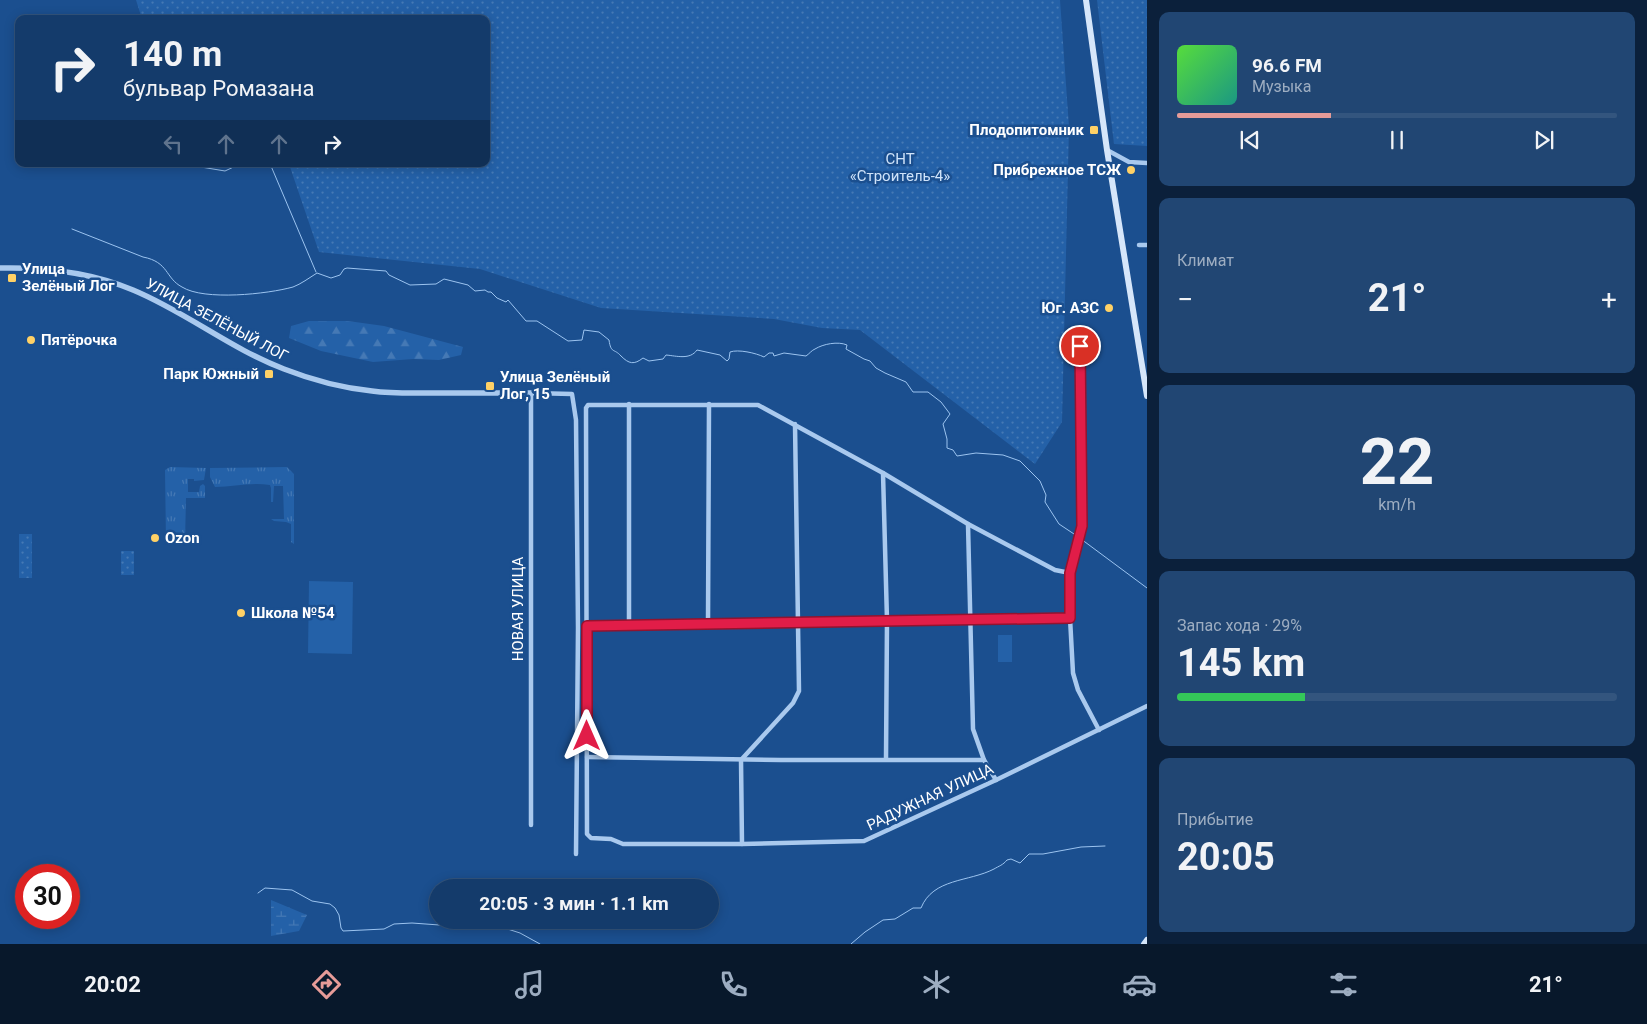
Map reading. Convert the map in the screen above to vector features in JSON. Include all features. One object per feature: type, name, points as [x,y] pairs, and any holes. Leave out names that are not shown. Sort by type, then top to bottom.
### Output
[{"type":"main road","points":[[1086,0],[1107,150],[1147,396]]},
{"type":"main road","points":[[1144,944],[1147,940]]},
{"type":"street","points":[[1107,150],[1129,162],[1147,163]]},
{"type":"street","points":[[1139,245],[1147,245]]},
{"type":"street","name":"УЛИЦА ЗЕЛЁНЫЙ ЛОГ","points":[[0,268],[55,270],[115,283],[161,304],[262,360],[284,370],[336,385],[373,391],[409,393],[572,394],[576,420],[578,628],[576,854]]},
{"type":"street","points":[[1080,346],[1082,526],[1070,573],[1072,672],[1078,690],[1099,730]]},
{"type":"street","name":"НОВАЯ УЛИЦА","points":[[531,394],[531,825]]},
{"type":"street","points":[[984,760],[741,760],[588,757],[586,407],[590,404],[758,405],[883,473],[968,524],[1055,570],[1070,573]]},
{"type":"street","points":[[628,404],[629,625]]},
{"type":"street","points":[[708,623],[709,404]]},
{"type":"street","points":[[742,844],[741,760],[793,703],[799,691],[795,424]]},
{"type":"street","points":[[883,473],[887,620],[886,759]]},
{"type":"street","points":[[968,524],[973,729],[984,760],[996,780]]},
{"type":"street","points":[[587,626],[1070,618]]},
{"type":"street","name":"РАДУЖНАЯ УЛИЦА","points":[[588,757],[586,831],[588,837],[611,839],[623,844],[864,842],[1147,706]]},
{"type":"green space","name":"СНТ «Строитель-4»","points":[[136,0],[1060,0],[1069,127],[1062,422],[1035,464],[860,330],[822,328],[774,319],[601,308],[480,269],[319,252],[290,167],[490,167],[490,15],[141,15]]},
{"type":"green space","points":[[1097,0],[1147,0],[1147,146],[1114,144]]},
{"type":"green space","points":[[309,321],[348,321],[384,326],[463,347],[461,355],[439,360],[413,359],[373,362],[321,351],[289,338],[291,326]]},
{"type":"green space","points":[[170,467],[206,468],[204,480],[194,481],[194,479],[188,479],[188,492],[199,492],[200,486],[203,484],[205,486],[205,498],[186,498],[185,541],[166,541],[165,470]]},
{"type":"green space","points":[[287,467],[294,474],[294,544],[291,542],[291,524],[271,519],[284,519],[283,486],[274,486],[273,502],[271,502],[270,485],[256,484],[215,487],[210,477],[210,468]]},
{"type":"green space","points":[[19,534],[32,534],[32,578],[19,578]]},
{"type":"green space","points":[[121,551],[134,551],[134,575],[121,575]]},
{"type":"green space","points":[[309,581],[353,582],[352,654],[308,653]]},
{"type":"green space","points":[[998,635],[1012,635],[1012,662],[998,662]]},
{"type":"green space","points":[[271,900],[307,915],[299,931],[271,936]]},
{"type":"waterway","points":[[201,167],[225,171],[234,167]]},
{"type":"waterway","points":[[271,167],[316,272]]},
{"type":"waterway","points":[[72,229],[151,259],[162,266],[172,279],[182,287],[205,294],[236,295],[282,290],[296,286],[317,273],[331,278],[340,275],[347,268],[386,271],[389,275],[410,285],[436,284],[444,279],[468,285],[475,291],[485,290],[491,292],[497,298],[506,302],[508,300],[526,321],[537,321],[568,341],[582,340],[584,330],[599,332],[609,340],[612,349],[632,363],[643,358],[649,361],[663,359],[666,355],[687,356],[697,350],[720,355],[727,361],[730,352],[733,351],[747,352],[764,357],[769,353],[773,353],[774,356],[784,353],[806,356],[822,346],[835,343],[847,345],[846,349],[870,361],[876,368],[906,382],[913,392],[928,392],[941,402],[950,414],[943,424],[947,448],[953,450],[957,456],[976,453],[1003,455],[1020,461],[1040,481],[1046,495],[1045,502],[1059,524],[1077,536]]},
{"type":"waterway","points":[[1081,539],[1147,588]]},
{"type":"waterway","points":[[851,944],[883,920],[895,919],[913,908],[921,908],[927,898],[943,886],[994,869],[1007,860],[1011,859],[1020,863],[1029,854],[1043,854],[1081,847],[1105,846]]},
{"type":"waterway","points":[[258,893],[265,888],[292,890],[312,901],[330,904],[339,915],[343,931],[384,929],[394,924],[412,923],[453,926],[492,924],[520,933],[540,944]]},
{"type":"place","name":"Плодопитомник","points":[[1094,130]]},
{"type":"place","name":"Прибрежное ТСЖ","points":[[1131,170]]},
{"type":"place","name":"Улица Зелёный Лог","points":[[12,278]]},
{"type":"place","name":"Юг. АЗС","points":[[1109,308]]},
{"type":"place","name":"Пятёрочка","points":[[31,340]]},
{"type":"place","name":"Парк Южный","points":[[269,374]]},
{"type":"place","name":"Улица Зелёный Лог, 15","points":[[490,386]]},
{"type":"place","name":"Ozon","points":[[155,538]]},
{"type":"place","name":"Школа №54","points":[[241,613]]},
{"type":"route","points":[[587,736],[587,626],[1070,618],[1070,573],[1082,526],[1080,346]]}]
